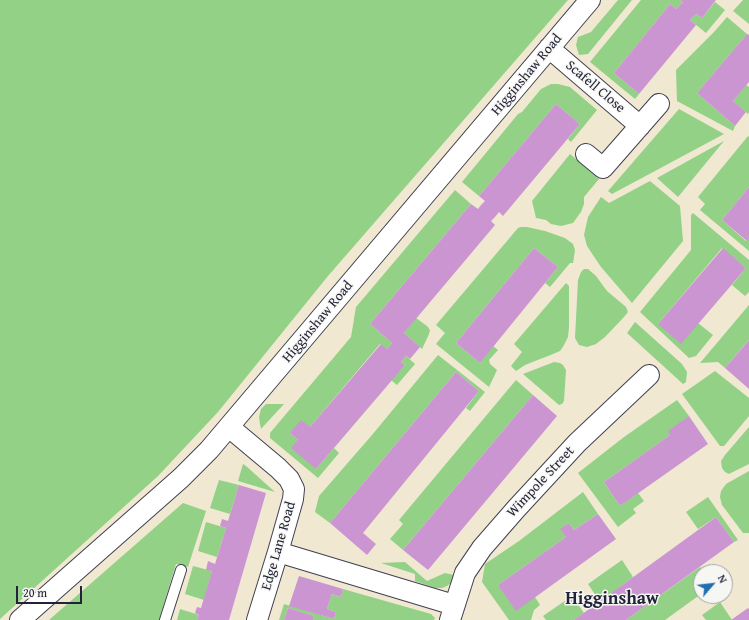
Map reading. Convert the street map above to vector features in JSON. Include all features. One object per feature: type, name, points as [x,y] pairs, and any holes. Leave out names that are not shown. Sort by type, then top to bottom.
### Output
[{"type":"street","name":"Higginshaw Road","points":[[20,620],[181,478],[209,450],[590,0]]},
{"type":"street","name":"Scafell Close","points":[[549,48],[640,126]]},
{"type":"street","points":[[586,154],[603,168],[659,104]]},
{"type":"street","name":"Wimpole Street","points":[[278,552],[452,613],[465,572],[482,548],[577,443],[649,375]]},
{"type":"street","name":"Edge Lane Road","points":[[229,427],[278,468],[289,479],[294,489],[293,499],[257,620]]},
{"type":"lane","points":[[165,620],[181,570]]},
{"type":"green space","points":[[0,0],[568,0],[328,276],[218,412],[158,476],[0,619]]},
{"type":"green space","points":[[618,0],[632,0],[588,54],[579,55],[576,45],[578,37],[591,32]]},
{"type":"green space","points":[[641,0],[680,0],[683,2],[676,9],[670,4],[614,73],[639,94],[635,99],[590,62]]},
{"type":"green space","points":[[743,0],[749,0],[749,24],[733,11]]},
{"type":"green space","points":[[715,2],[725,10],[706,33],[690,20],[696,14],[702,18]]},
{"type":"green space","points":[[727,17],[747,34],[697,93],[735,126],[733,131],[677,101],[676,70]]},
{"type":"green space","points":[[551,84],[570,87],[597,110],[571,142],[568,139],[580,124],[556,104],[479,196],[462,182],[518,114],[522,112],[541,89]]},
{"type":"green space","points":[[746,85],[749,87],[748,114],[733,101]]},
{"type":"green space","points":[[679,109],[724,134],[612,194],[608,191]]},
{"type":"green space","points":[[748,136],[749,187],[722,220],[746,241],[749,238],[749,251],[700,210],[705,204],[698,197]]},
{"type":"green space","points":[[724,141],[678,197],[657,178]]},
{"type":"green space","points":[[570,154],[599,179],[584,197],[584,204],[581,212],[573,223],[561,226],[536,218],[532,201]]},
{"type":"green space","points":[[650,181],[680,206],[683,241],[632,303],[601,267],[587,246],[584,235],[588,217],[601,197],[609,203]]},
{"type":"green space","points":[[455,190],[471,204],[370,324],[392,343],[387,349],[380,344],[310,427],[290,433],[298,440],[316,469],[334,448],[339,453],[318,478],[270,438],[270,433],[351,337],[356,307]]},
{"type":"green space","points":[[693,213],[749,260],[749,292],[745,296],[732,285],[746,268],[722,248],[658,324],[698,323],[713,335],[696,356],[689,358],[640,312],[691,250],[691,215]]},
{"type":"green space","points":[[521,227],[545,231],[565,238],[573,244],[575,250],[573,263],[570,263],[550,287],[545,283],[558,267],[534,248],[456,343],[480,363],[493,346],[498,350],[489,360],[490,364],[497,370],[489,387],[436,344],[445,333],[436,325],[518,228]]},
{"type":"green space","points":[[584,269],[588,269],[596,276],[607,291],[626,307],[628,312],[605,337],[596,344],[587,347],[579,345],[575,338],[578,280]]},
{"type":"green space","points":[[566,283],[569,286],[569,327],[568,337],[564,345],[560,351],[525,365],[516,371],[511,366],[522,352],[514,344]]},
{"type":"green space","points":[[749,305],[749,340],[725,368],[718,362],[700,363]]},
{"type":"green space","points":[[416,318],[430,330],[422,349],[404,333]]},
{"type":"green space","points":[[635,322],[682,364],[687,372],[686,382],[683,384],[627,333]]},
{"type":"green space","points":[[438,355],[485,392],[470,411],[466,408],[479,391],[456,372],[330,523],[315,512],[319,496]]},
{"type":"green space","points":[[406,356],[415,364],[397,385],[391,380],[405,365],[401,362]]},
{"type":"green space","points":[[554,362],[563,365],[566,370],[564,401],[559,405],[523,374]]},
{"type":"green space","points":[[715,371],[749,398],[749,416],[724,446],[720,446],[682,394]]},
{"type":"green space","points":[[516,380],[533,395],[403,550],[390,539],[403,524],[399,520]]},
{"type":"green space","points":[[677,400],[689,416],[670,435],[604,482],[620,506],[638,493],[644,501],[633,509],[636,513],[618,527],[578,473],[624,437]]},
{"type":"green space","points":[[266,404],[284,404],[261,429],[259,417],[261,409]]},
{"type":"green space","points":[[749,427],[749,464],[729,474],[722,468],[721,461]]},
{"type":"green space","points":[[243,464],[246,466],[275,492],[238,481]]},
{"type":"green space","points":[[749,471],[749,533],[743,533],[722,505],[720,497],[721,491],[726,484]]},
{"type":"green space","points":[[219,480],[239,485],[230,514],[210,508]]},
{"type":"green space","points":[[583,492],[598,514],[574,530],[569,523],[561,529],[566,537],[498,585],[535,597],[540,605],[534,610],[531,620],[509,620],[482,582],[485,564],[519,541]]},
{"type":"green space","points":[[708,497],[738,540],[734,542],[716,517],[698,529],[686,512]]},
{"type":"green space","points":[[183,503],[206,511],[188,567],[176,564],[159,620],[49,620]]},
{"type":"green space","points":[[206,522],[226,528],[217,557],[198,551]]},
{"type":"green space","points":[[622,560],[633,577],[600,602],[588,584]]},
{"type":"green space","points":[[405,562],[427,581],[445,573],[454,575],[451,583],[447,586],[435,588],[415,581],[415,574],[381,563]]},
{"type":"green space","points":[[193,566],[212,571],[204,600],[185,594]]},
{"type":"green space","points":[[693,572],[693,600],[665,620],[626,620]]},
{"type":"green space","points":[[343,589],[431,614],[435,618],[434,620],[313,620],[314,616],[288,608],[284,620],[279,620],[284,604],[334,619],[336,612],[327,609],[332,594],[341,597]]},
{"type":"green space","points":[[572,596],[584,613],[574,620],[546,620],[543,616]]},
{"type":"green space","points":[[717,604],[721,604],[732,620],[706,620],[702,615]]},
{"type":"green space","points":[[180,609],[199,615],[197,620],[177,620]]},
{"type":"building","points":[[680,0],[716,0],[702,18],[696,14],[690,20],[696,25],[639,94],[614,73],[670,4],[676,9],[683,2]]},
{"type":"building","points":[[747,34],[749,35],[749,82],[733,101],[746,112],[735,126],[697,93]]},
{"type":"building","points":[[556,104],[580,124],[503,216],[499,212],[491,221],[495,225],[404,333],[420,347],[410,359],[406,356],[401,362],[405,365],[316,469],[291,448],[298,440],[290,433],[301,420],[310,427],[381,344],[387,349],[392,343],[370,324],[471,204],[478,209],[485,201],[479,196]]},
{"type":"building","points":[[749,187],[749,238],[747,241],[722,220]]},
{"type":"building","points":[[534,248],[558,267],[480,363],[456,343]]},
{"type":"building","points":[[723,248],[746,268],[681,344],[658,324]]},
{"type":"building","points":[[749,340],[749,389],[725,368]]},
{"type":"building","points":[[456,372],[479,391],[363,533],[376,544],[367,555],[330,523]]},
{"type":"building","points":[[533,395],[557,416],[428,570],[403,550]]},
{"type":"building","points":[[689,416],[708,444],[620,506],[604,482],[670,435],[668,431]]},
{"type":"building","points":[[239,485],[266,493],[229,620],[197,620],[199,615],[195,613],[197,607],[201,608],[212,571],[206,570],[208,561],[215,564],[226,528],[220,526],[222,519],[228,521]]},
{"type":"building","points":[[598,514],[616,539],[516,611],[498,585],[566,537],[560,529],[569,523],[574,530]]},
{"type":"building","points":[[716,517],[734,542],[704,564],[693,564],[693,572],[626,620],[574,620]]},
{"type":"building","points":[[299,576],[343,589],[341,597],[332,594],[327,609],[336,612],[334,619],[289,606]]},
{"type":"building","points":[[288,608],[314,616],[313,620],[284,620]]},
{"type":"building","points":[[748,608],[749,620],[731,620]]},
{"type":"district","name":"Higginshaw","points":[[612,599]]}]
